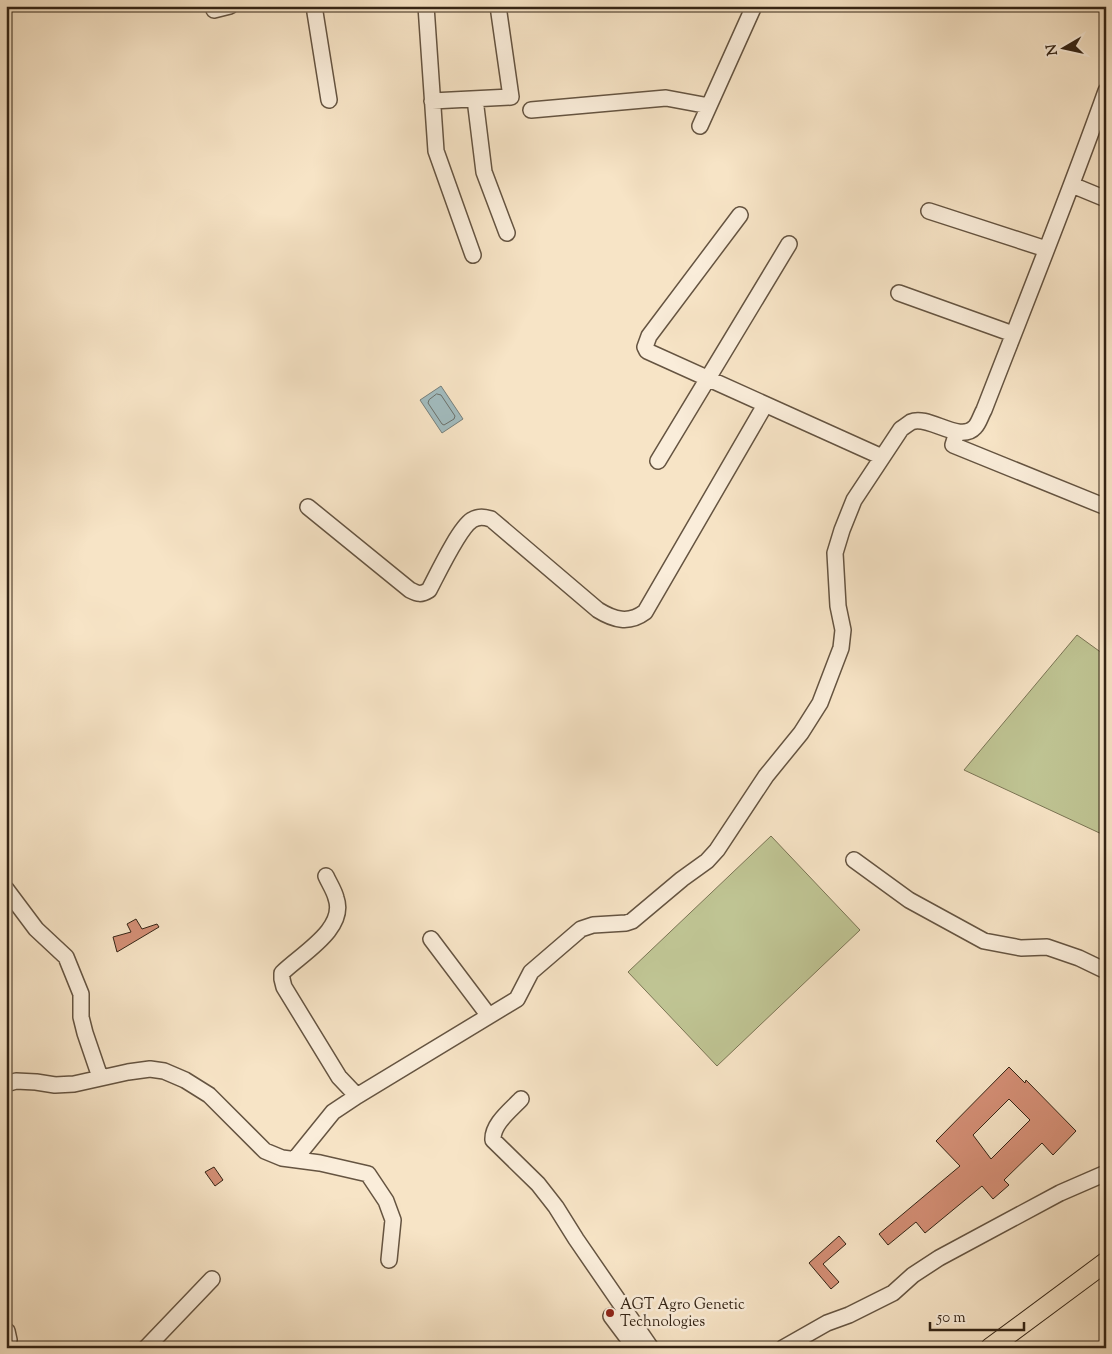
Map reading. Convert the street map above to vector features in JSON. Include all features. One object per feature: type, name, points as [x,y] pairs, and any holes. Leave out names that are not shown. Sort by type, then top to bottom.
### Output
[{"type":"main road","points":[[990,1348],[1106,1262]]},
{"type":"street","points":[[214,6],[214,10],[230,6]]},
{"type":"street","points":[[314,6],[329,100]]},
{"type":"street","points":[[426,6],[436,151],[473,255]]},
{"type":"street","points":[[432,101],[511,97],[498,6]]},
{"type":"street","points":[[700,126],[754,6]]},
{"type":"street","points":[[295,1159],[333,1112],[517,999],[531,972],[581,929],[593,925],[632,921],[682,879],[707,861],[717,850],[766,776],[802,733],[820,703],[841,648],[843,630],[838,606],[835,553],[854,500],[901,429],[911,422],[922,422],[957,432],[968,431],[974,428],[984,410],[1072,185],[1106,91]]},
{"type":"street","points":[[531,110],[666,98],[710,106]]},
{"type":"street","points":[[475,99],[484,172],[507,233]]},
{"type":"street","points":[[1072,185],[1106,199]]},
{"type":"street","points":[[929,211],[1046,249]]},
{"type":"street","points":[[740,215],[649,336],[645,347],[650,354],[882,457]]},
{"type":"street","points":[[658,461],[789,244]]},
{"type":"street","points":[[899,293],[1013,334]]},
{"type":"street","points":[[308,507],[417,594],[423,594],[429,590],[456,541],[470,521],[483,517],[491,518],[598,610],[608,616],[629,620],[637,618],[645,612],[765,405]]},
{"type":"street","points":[[957,432],[953,446],[1106,507]]},
{"type":"street","points":[[854,860],[909,900],[984,941],[1021,948],[1047,947],[1079,958],[1106,971]]},
{"type":"street","points":[[326,876],[337,899],[338,912],[334,924],[326,934],[282,973],[282,979],[289,995],[339,1077],[357,1096]]},
{"type":"street","points":[[6,889],[36,929],[66,957],[81,994],[83,1025],[100,1077]]},
{"type":"street","points":[[431,939],[489,1016]]},
{"type":"street","points":[[6,1084],[16,1081],[55,1086],[150,1069],[164,1071],[185,1080],[209,1095],[265,1151],[282,1158],[368,1174],[386,1201],[394,1220],[389,1260]]},
{"type":"street","points":[[521,1099],[502,1118],[495,1130],[493,1140],[538,1184],[556,1206],[576,1239],[651,1348]]},
{"type":"street","points":[[783,1348],[827,1323],[893,1293],[913,1274],[948,1253],[1060,1193],[1106,1173]]},
{"type":"street","points":[[146,1348],[212,1279]]},
{"type":"street","points":[[611,1316],[635,1348]]},
{"type":"green space","points":[[1077,635],[1106,656],[1106,836],[964,770]]},
{"type":"green space","points":[[771,836],[860,930],[717,1066],[628,972]]},
{"type":"water","points":[[441,386],[463,419],[442,433],[420,400]]},
{"type":"building","points":[[136,919],[142,929],[157,924],[159,927],[117,952],[113,937],[131,932],[127,924]]},
{"type":"building","points":[[1009,1067],[1025,1083],[1026,1080],[1076,1131],[1053,1155],[1042,1143],[1004,1180],[1009,1185],[993,1199],[982,1186],[925,1233],[916,1222],[888,1245],[879,1234],[960,1166],[936,1141]],"holes":[[[1009,1099],[1030,1120],[991,1159],[973,1135]]]},
{"type":"building","points":[[214,1167],[223,1180],[215,1186],[205,1172]]},
{"type":"building","points":[[839,1236],[846,1244],[823,1264],[839,1282],[831,1289],[809,1263]]},
{"type":"place","name":"AGT Agro Genetic Technologies","points":[[610,1313]]}]
